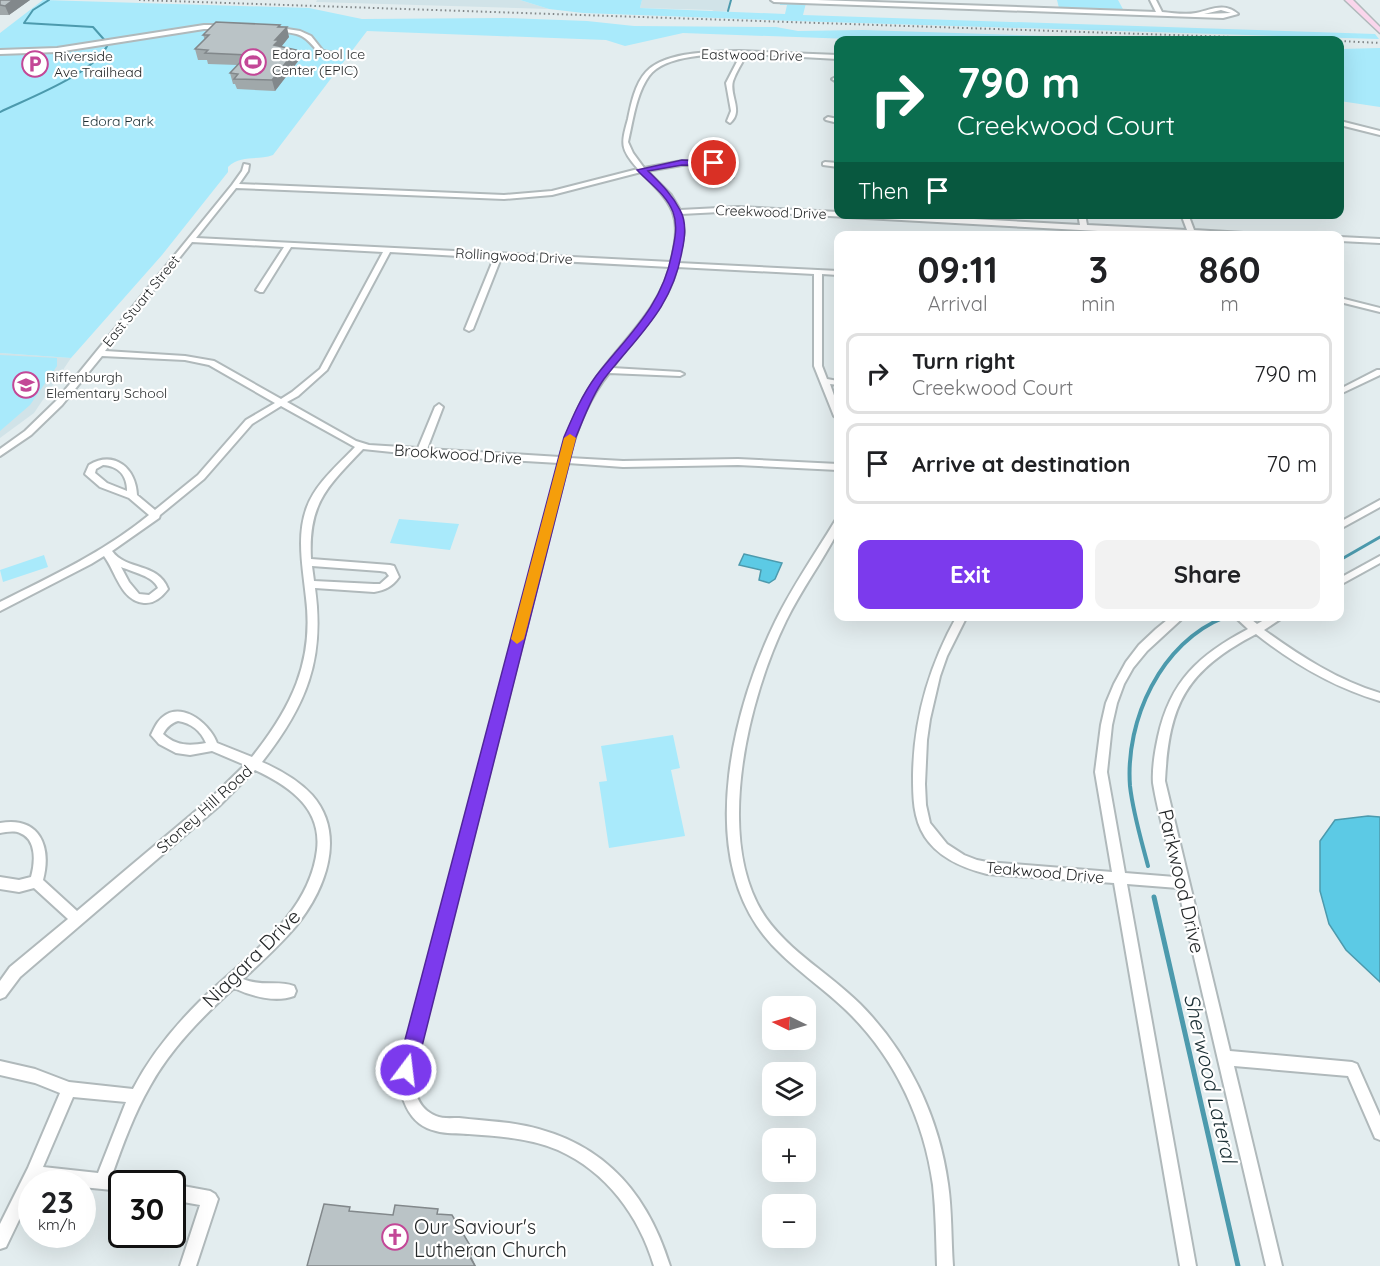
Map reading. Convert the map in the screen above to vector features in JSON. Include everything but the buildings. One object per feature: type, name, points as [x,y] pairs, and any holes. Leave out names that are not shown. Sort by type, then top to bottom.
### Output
[{"type":"main road","points":[[1349,0],[1380,31]]},
{"type":"main road","points":[[1354,0],[1380,22]]},
{"type":"main road","points":[[1361,0],[1380,22]]},
{"type":"street","points":[[774,0],[994,9],[1194,15],[1235,14],[1232,10],[1221,8],[1194,15]]},
{"type":"street","points":[[1153,0],[1160,14]]},
{"type":"street","points":[[992,1],[994,9]]},
{"type":"street","points":[[0,52],[32,52],[204,27],[234,27]]},
{"type":"street","points":[[266,28],[298,32],[312,39],[321,52],[331,53]]},
{"type":"street","name":"Eastwood Drive","points":[[641,170],[628,152],[625,142],[643,80],[655,68],[666,62],[699,54],[834,57]]},
{"type":"street","points":[[730,121],[734,111],[729,83],[744,54]]},
{"type":"street","points":[[828,119],[834,120]]},
{"type":"street","points":[[1344,124],[1380,133]]},
{"type":"street","points":[[234,186],[486,198],[552,193],[641,170],[682,163],[696,163],[718,164],[730,177],[727,180],[715,180],[696,163]]},
{"type":"street","points":[[825,164],[834,165]]},
{"type":"street","name":"East Stuart Street","points":[[0,453],[50,413],[234,186],[245,171],[246,165]]},
{"type":"street","points":[[641,170],[668,196],[677,212],[681,234],[675,264],[663,298],[650,318],[606,370],[577,418],[563,461],[406,1070],[405,1084],[408,1098],[414,1109],[424,1118],[436,1124],[537,1136],[561,1143],[587,1158],[607,1174],[636,1209],[650,1233],[662,1266]]},
{"type":"street","points":[[552,193],[558,200]]},
{"type":"street","name":"Creekwood Drive","points":[[677,212],[733,209],[834,213]]},
{"type":"street","name":"Creekwood Drive","points":[[988,219],[1146,231]]},
{"type":"street","points":[[1082,219],[1084,227]]},
{"type":"street","points":[[1344,239],[1380,241]]},
{"type":"street","name":"Rollingwood Drive","points":[[190,240],[834,273]]},
{"type":"street","points":[[260,290],[289,245]]},
{"type":"street","points":[[0,607],[52,582],[106,551],[156,516],[201,477],[249,422],[309,384],[323,370],[388,250]]},
{"type":"street","points":[[469,329],[499,255]]},
{"type":"street","points":[[819,272],[816,348],[818,366],[834,407]]},
{"type":"street","points":[[1344,301],[1380,310]]},
{"type":"street","name":"Brookwood Drive","points":[[99,353],[185,357],[211,363],[361,446],[563,461],[664,465],[749,462],[834,467]]},
{"type":"street","points":[[606,370],[680,374]]},
{"type":"street","points":[[1344,390],[1380,372]]},
{"type":"street","points":[[823,381],[834,382]]},
{"type":"street","points":[[421,452],[439,407]]},
{"type":"street","name":"Stoney Hill Road","points":[[0,992],[15,972],[237,784],[255,765],[285,721],[306,676],[313,642],[314,616],[308,562],[307,523],[311,509],[323,486],[361,446]]},
{"type":"street","points":[[132,496],[131,481],[118,466],[112,462],[101,461],[93,466],[90,474],[93,477],[114,491],[132,496],[156,516]]},
{"type":"street","points":[[1344,524],[1380,503]]},
{"type":"street","points":[[834,531],[824,551],[787,608],[762,663],[753,693],[739,760],[734,810],[734,843],[738,872],[747,897],[760,920],[777,941],[853,1006],[879,1033],[910,1084],[932,1140],[939,1176],[945,1266]]},
{"type":"street","points":[[106,551],[115,561],[135,599],[151,599],[163,589],[160,581],[154,577],[115,561]]},
{"type":"street","points":[[1344,580],[1380,559]]},
{"type":"street","points":[[308,562],[380,567],[390,569],[394,577],[383,587],[374,588],[310,584]]},
{"type":"street","name":"Teakwood Drive","points":[[960,621],[934,676],[922,730],[919,766],[920,806],[925,826],[934,840],[947,852],[973,865],[1183,883]]},
{"type":"street","points":[[1173,621],[1153,637],[1128,665],[1112,697],[1103,734],[1101,772],[1188,1266]]},
{"type":"street","points":[[1245,621],[1299,660],[1356,690],[1380,696]]},
{"type":"street","name":"Parkwood Drive","points":[[1272,621],[1219,650],[1198,667],[1179,691],[1167,718],[1160,750],[1160,781],[1274,1266]]},
{"type":"street","name":"Niagara Drive","points":[[103,1180],[135,1096],[164,1051],[190,1019],[297,916],[315,885],[324,853],[320,820],[313,806],[296,787],[213,746]]},
{"type":"street","points":[[0,828],[13,824],[24,827],[35,840],[42,857],[36,882]]},
{"type":"street","points":[[36,882],[78,919]]},
{"type":"street","points":[[0,883],[19,886],[36,882]]},
{"type":"street","points":[[232,980],[242,986],[266,993],[289,991]]},
{"type":"street","points":[[1224,1058],[1352,1069],[1380,1132]]},
{"type":"street","points":[[0,1068],[35,1076],[69,1089],[135,1096]]},
{"type":"street","points":[[34,1170],[69,1089]]},
{"type":"street","points":[[96,1179],[108,1181]]},
{"type":"street","points":[[186,1195],[210,1199],[188,1266]]},
{"type":"street","points":[[0,1241],[18,1204]]},
{"type":"shaded area","points":[[317,0],[520,0],[549,9],[316,2]]},
{"type":"shaded area","points":[[642,0],[730,0],[728,11],[715,12],[712,10],[640,8]]},
{"type":"shaded area","name":"Riffenburgh Elementary School","points":[[0,353],[71,358],[34,413],[0,438]]},
{"type":"shaded area","points":[[744,554],[782,563],[775,579],[769,583],[759,580],[761,570],[739,565]]},
{"type":"shaded area","points":[[1380,817],[1380,982],[1346,950],[1329,924],[1320,891],[1320,841],[1335,820]]},
{"type":"green space","name":"Edora Park","points":[[43,0],[309,8],[362,19],[506,18],[587,21],[634,26],[776,27],[798,31],[863,30],[1046,36],[834,36],[834,38],[683,33],[625,46],[606,40],[367,31],[273,155],[238,160],[228,167],[228,172],[162,255],[71,358],[0,353],[0,33]]},
{"type":"green space","points":[[520,0],[642,0],[640,8],[785,14],[787,5],[780,5],[780,2],[806,3],[803,15],[1375,34],[1379,39],[1344,38],[1344,36],[794,21],[583,13],[549,9]]},
{"type":"green space","points":[[1057,0],[1118,0],[1124,11],[1034,7],[1059,8]]},
{"type":"green space","points":[[1380,48],[1380,107],[1344,102],[1344,49]]},
{"type":"green space","name":"Riffenburgh Elementary School","points":[[0,355],[57,358],[57,366],[30,405],[0,431]]},
{"type":"green space","points":[[399,519],[459,524],[450,550],[390,543]]},
{"type":"green space","points":[[44,555],[48,567],[3,582],[0,570]]},
{"type":"green space","points":[[673,735],[680,768],[671,770],[685,836],[609,848],[599,782],[607,781],[601,746]]},
{"type":"waterway","points":[[0,112],[76,75],[101,55],[108,44],[93,27],[24,23],[33,10],[49,0]]},
{"type":"waterway","points":[[728,11],[731,0]]},
{"type":"waterway","name":"Sherwood Lateral","points":[[1344,558],[1380,537]]},
{"type":"waterway","name":"Sherwood Lateral","points":[[1148,866],[1130,786],[1130,761],[1141,710],[1165,664],[1182,645],[1202,629],[1217,621]]},
{"type":"waterway","name":"Sherwood Lateral","points":[[1154,897],[1238,1266]]},
{"type":"railway","points":[[139,0],[1202,36]]},
{"type":"railway","points":[[1344,41],[1380,43]]},
{"type":"slow traffic","points":[[517,639],[570,438]]},
{"type":"place","name":"Edora Pool Ice Center (EPIC)","points":[[253,62]]},
{"type":"place","name":"Riverside Ave Trailhead","points":[[35,64]]},
{"type":"place","name":"Riffenburgh Elementary School","points":[[26,385]]},
{"type":"place","name":"Our Saviour's Lutheran Church","points":[[395,1237]]},
{"type":"route","points":[[406,1070],[570,437],[586,400],[600,378],[638,335],[663,298],[675,264],[681,234],[680,220],[664,191],[641,170],[682,163],[714,163]]}]
